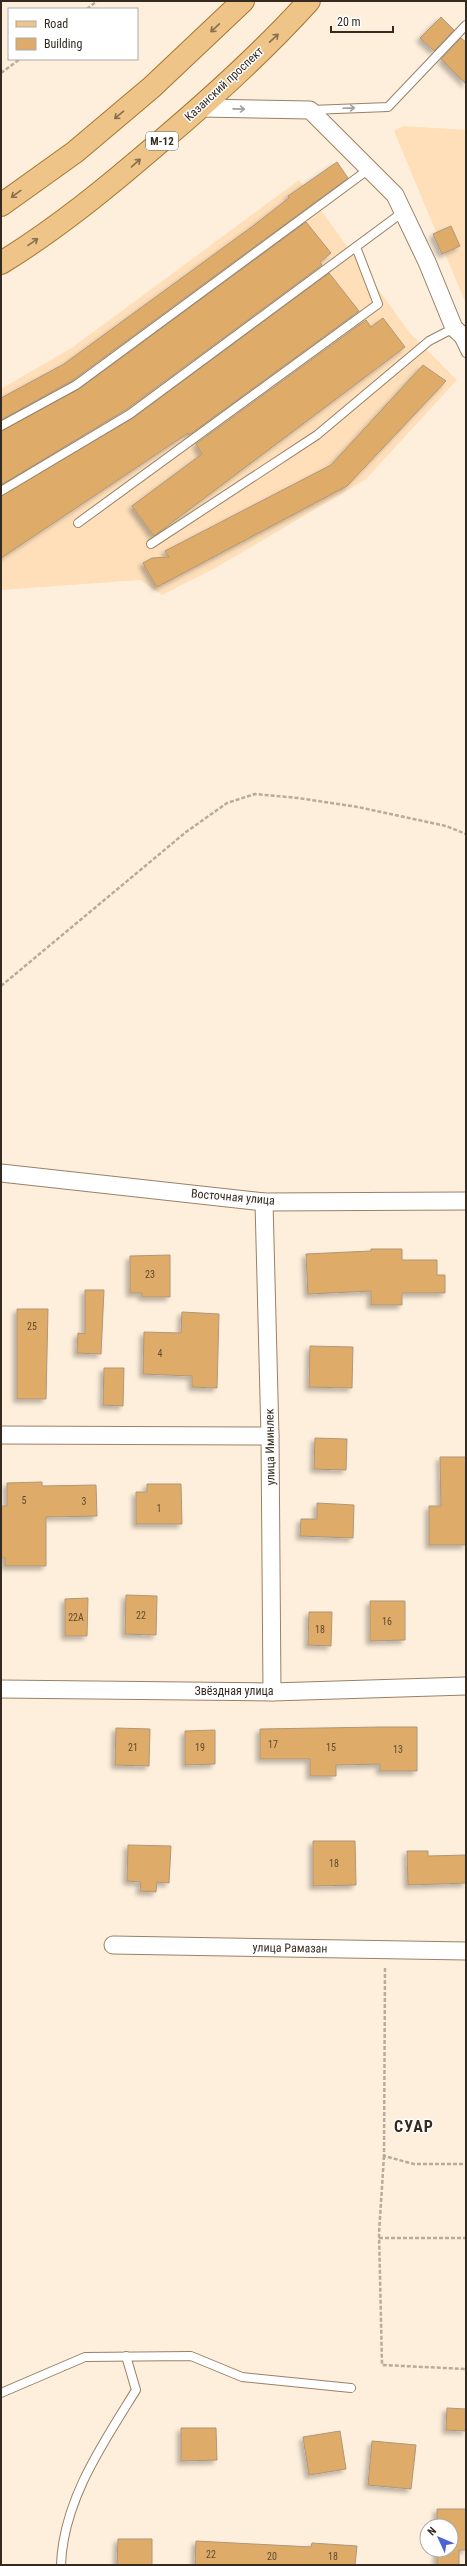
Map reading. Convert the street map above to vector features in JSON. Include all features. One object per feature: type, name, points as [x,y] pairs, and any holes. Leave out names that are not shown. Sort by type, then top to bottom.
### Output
[{"type":"main road","points":[[1,205],[75,152],[146,92],[243,1]]},
{"type":"main road","name":"Казанский проспект","points":[[1,263],[98,196],[200,108],[280,33],[309,1]]},
{"type":"street","points":[[200,108],[310,110],[395,195],[460,333]]},
{"type":"street","name":"Восточная улица","points":[[1,1173],[264,1202],[466,1201]]},
{"type":"street","name":"улица Иминлек","points":[[264,1202],[270,1436],[272,1692]]},
{"type":"street","points":[[1,1435],[270,1436]]},
{"type":"street","name":"Звёздная улица","points":[[1,1689],[272,1692],[466,1686]]},
{"type":"street","name":"улица Рамазан","points":[[113,1945],[466,1951]]},
{"type":"lane","points":[[310,110],[388,107],[466,25]]},
{"type":"lane","points":[[1,426],[76,385],[369,169]]},
{"type":"lane","points":[[1,491],[130,414],[403,212]]},
{"type":"lane","points":[[78,523],[378,304],[356,247]]},
{"type":"lane","points":[[151,544],[317,435],[429,341],[460,333],[466,353]]},
{"type":"lane","points":[[61,2565],[62,2540],[91,2463],[136,2390],[126,2356]]},
{"type":"lane","points":[[1,2393],[85,2357],[126,2356],[191,2356],[242,2376],[351,2388]]},
{"type":"path","points":[[88,8],[97,1]]},
{"type":"path","points":[[1,74],[19,60]]},
{"type":"path","points":[[1,986],[186,832],[227,803],[256,794],[298,798],[358,807],[446,826],[466,834]]},
{"type":"path","points":[[386,1949],[384,2156],[379,2238],[382,2365],[466,2369]]},
{"type":"path","points":[[384,2156],[414,2164],[466,2164]]},
{"type":"path","points":[[379,2238],[466,2238]]},
{"type":"shaded area","points":[[403,126],[466,130],[466,304],[394,131]]},
{"type":"shaded area","points":[[299,180],[410,333],[457,380],[365,480],[217,567],[162,595],[140,580],[1,590],[1,389],[73,347]]},
{"type":"building","points":[[441,17],[454,30],[434,51],[420,38]]},
{"type":"building","points":[[461,38],[466,42],[466,84],[441,59]]},
{"type":"building","points":[[337,162],[348,178],[73,380],[1,420],[1,398],[64,364],[253,226],[289,198],[288,196]]},
{"type":"building","points":[[306,222],[331,253],[320,262],[322,265],[127,409],[1,485],[1,431],[79,389]]},
{"type":"building","points":[[451,226],[460,246],[442,254],[433,234]]},
{"type":"building","points":[[329,273],[359,311],[189,435],[188,433],[1,558],[1,496],[133,418]]},
{"type":"building","points":[[383,318],[405,347],[154,536],[132,506],[202,454],[196,444],[366,320],[371,327]]},
{"type":"building","points":[[423,365],[446,381],[347,486],[157,587],[143,563],[152,558],[169,557],[165,551],[331,465]]},
{"type":"building","points":[[371,1249],[402,1249],[402,1260],[437,1260],[437,1275],[445,1275],[445,1293],[402,1293],[402,1305],[371,1305],[371,1291],[308,1294],[306,1254],[371,1251]]},
{"type":"building","points":[[170,1255],[170,1297],[142,1297],[142,1293],[130,1293],[130,1256]]},
{"type":"building","points":[[85,1290],[104,1290],[101,1354],[77,1353],[78,1333],[85,1334]]},
{"type":"building","points":[[17,1309],[48,1309],[46,1399],[17,1399]]},
{"type":"building","points":[[182,1312],[219,1314],[217,1388],[192,1387],[192,1376],[143,1374],[144,1332],[181,1333]]},
{"type":"building","points":[[310,1346],[353,1347],[352,1388],[309,1387]]},
{"type":"building","points":[[104,1368],[124,1368],[123,1406],[103,1405]]},
{"type":"building","points":[[315,1438],[347,1439],[346,1470],[314,1469]]},
{"type":"building","points":[[440,1457],[466,1457],[466,1545],[429,1545],[429,1506],[441,1506]]},
{"type":"building","points":[[42,1482],[42,1486],[96,1485],[97,1516],[46,1517],[46,1566],[5,1566],[5,1558],[1,1558],[1,1506],[7,1506],[7,1483]]},
{"type":"building","points":[[147,1484],[181,1484],[182,1524],[136,1524],[136,1492],[147,1492]]},
{"type":"building","points":[[317,1503],[354,1505],[353,1538],[300,1536],[301,1519],[317,1519]]},
{"type":"building","points":[[126,1595],[157,1596],[156,1635],[125,1634]]},
{"type":"building","points":[[88,1598],[87,1636],[65,1636],[65,1599]]},
{"type":"building","points":[[370,1601],[405,1601],[405,1640],[370,1641]]},
{"type":"building","points":[[309,1612],[332,1612],[331,1646],[308,1645]]},
{"type":"building","points":[[417,1727],[417,1771],[380,1771],[380,1764],[336,1765],[336,1776],[310,1776],[310,1759],[260,1759],[260,1729]]},
{"type":"building","points":[[116,1728],[150,1729],[149,1766],[115,1765]]},
{"type":"building","points":[[215,1730],[215,1764],[185,1765],[185,1731]]},
{"type":"building","points":[[313,1841],[355,1841],[356,1885],[313,1886]]},
{"type":"building","points":[[128,1845],[171,1846],[169,1883],[157,1882],[156,1892],[140,1891],[141,1882],[127,1881]]},
{"type":"building","points":[[407,1851],[428,1851],[428,1856],[466,1855],[466,1883],[408,1885]]},
{"type":"building","points":[[447,2408],[466,2409],[466,2431],[446,2430]]},
{"type":"building","points":[[181,2428],[216,2428],[217,2460],[181,2461]]},
{"type":"building","points":[[340,2431],[346,2469],[309,2475],[303,2437]]},
{"type":"building","points":[[372,2441],[416,2445],[411,2489],[368,2485]]},
{"type":"building","points":[[437,2509],[466,2509],[466,2550],[459,2550],[459,2518],[437,2518]]},
{"type":"building","points":[[118,2539],[152,2539],[152,2565],[117,2565]]},
{"type":"building","points":[[196,2541],[311,2547],[312,2543],[357,2546],[355,2565],[195,2565]]},
{"type":"building","points":[[437,2558],[459,2558],[459,2565],[437,2565]]},
{"type":"district","name":"СУАР","points":[[414,2126]]}]
